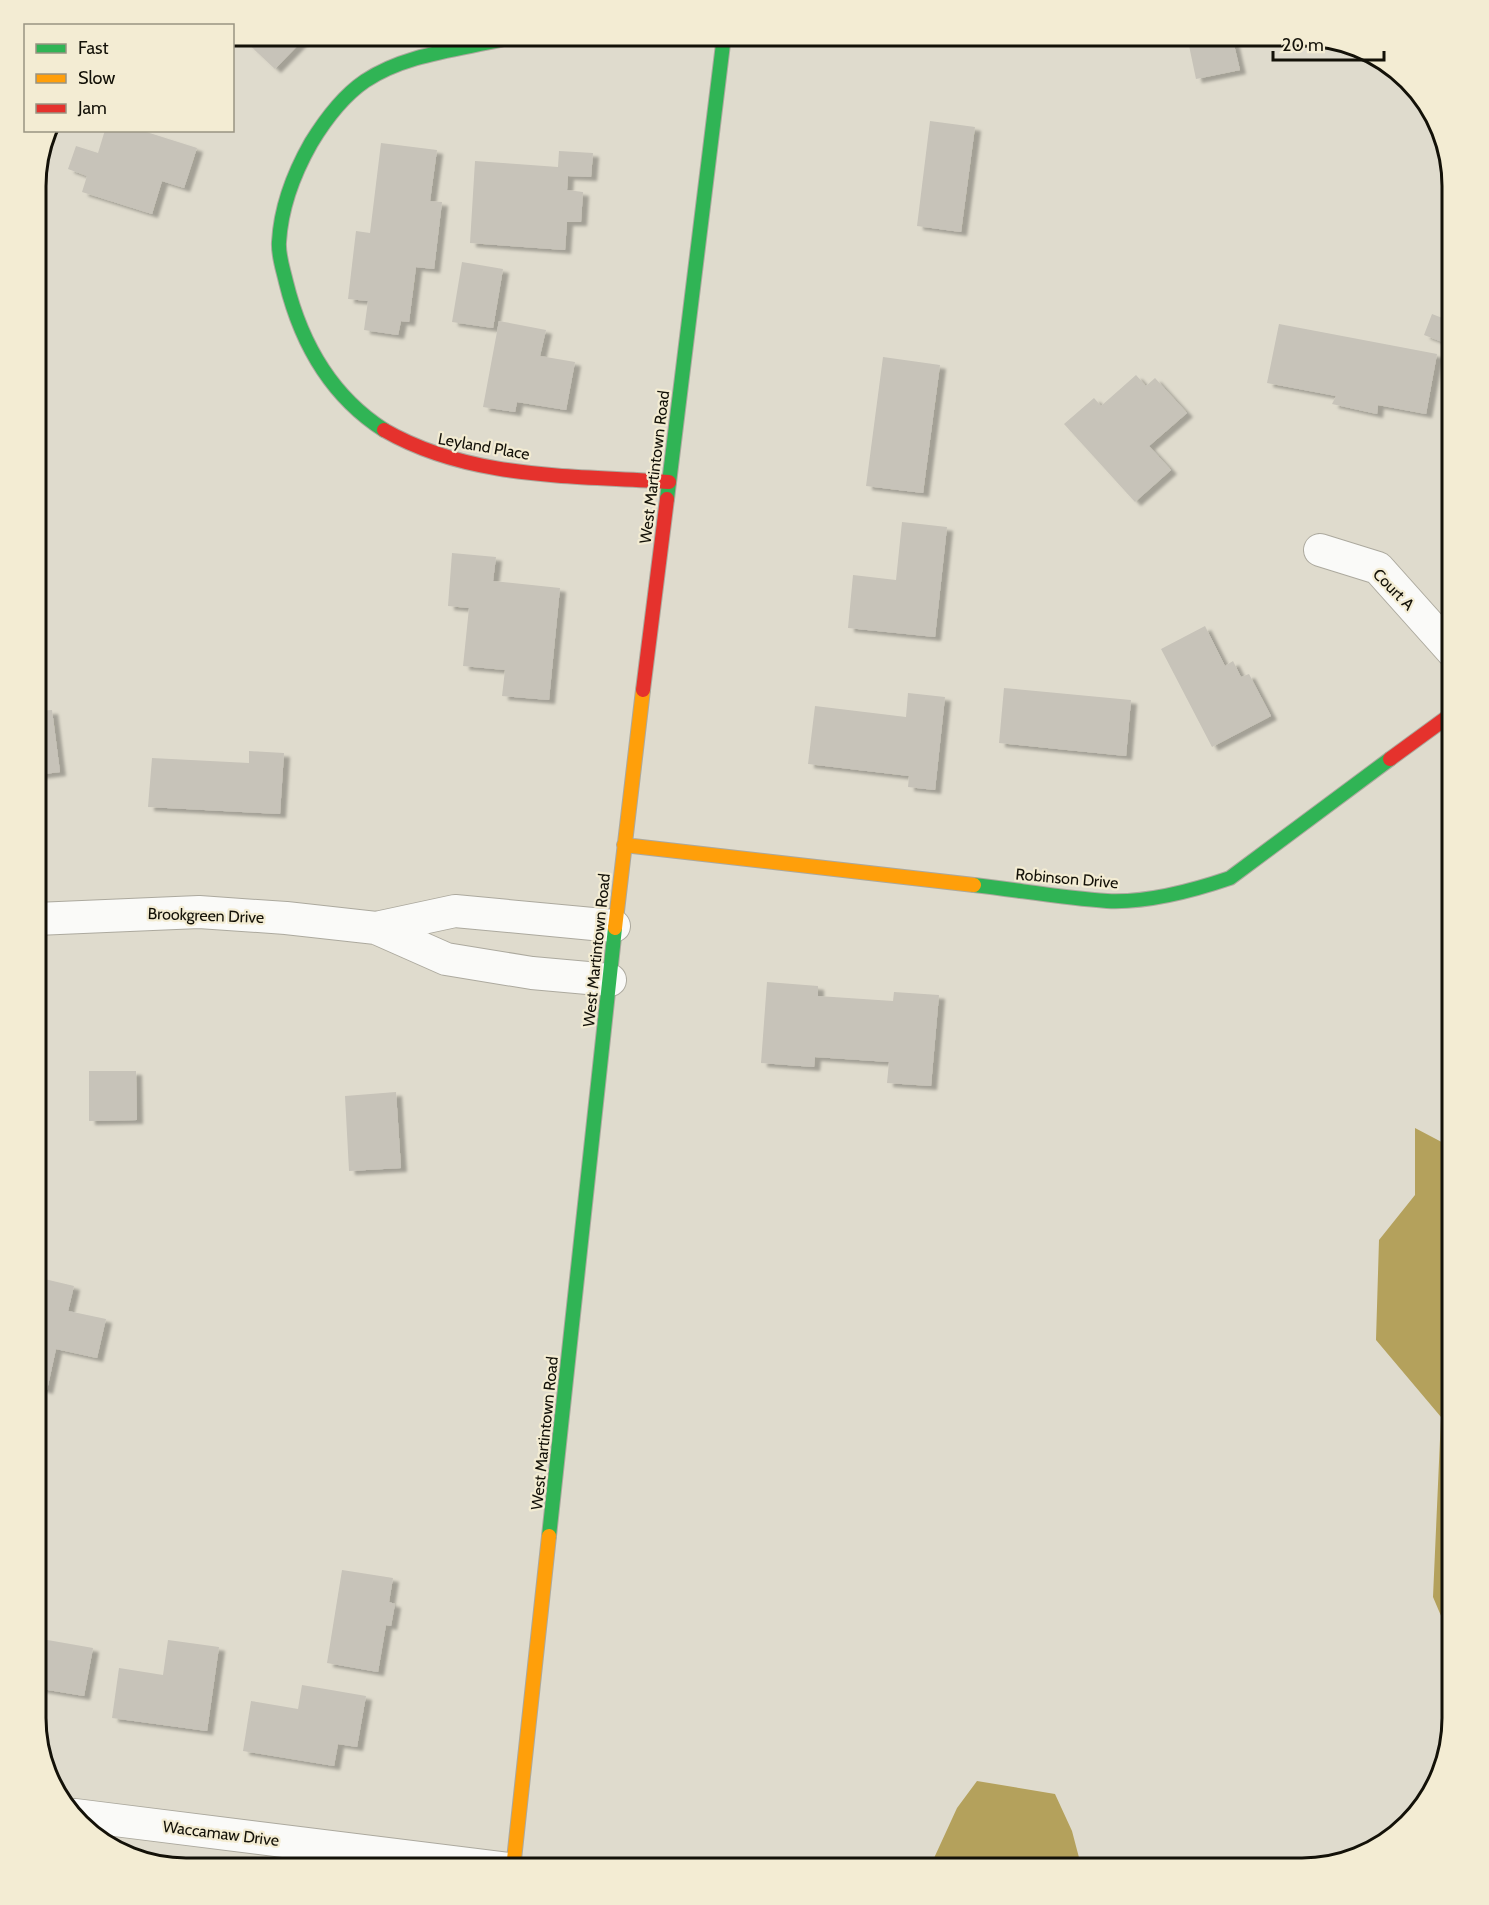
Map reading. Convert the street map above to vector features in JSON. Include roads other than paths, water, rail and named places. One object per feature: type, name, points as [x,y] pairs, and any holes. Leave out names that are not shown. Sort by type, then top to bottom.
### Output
[{"type":"main road","name":"Leyland Place","points":[[473,47],[384,70],[364,82],[324,123],[306,151],[292,181],[283,213],[279,245],[289,297],[303,336],[321,374],[344,398],[404,442],[438,458],[512,470],[669,482]]},
{"type":"main road","name":"West Martintown Road","points":[[512,1858],[610,980],[614,926],[723,47]]},
{"type":"main road","name":"Robinson Drive","points":[[624,844],[1109,901],[1150,899],[1191,892],[1230,879],[1442,721]]},
{"type":"street","name":"Court A","points":[[1320,550],[1378,568],[1442,640]]},
{"type":"street","name":"Brookgreen Drive","points":[[47,919],[199,912],[376,928],[455,911],[614,926]]},
{"type":"street","name":"Brookgreen Drive","points":[[376,928],[447,959],[532,973],[610,980]]},
{"type":"street","name":"Waccamaw Drive","points":[[86,1816],[422,1858]]}]
